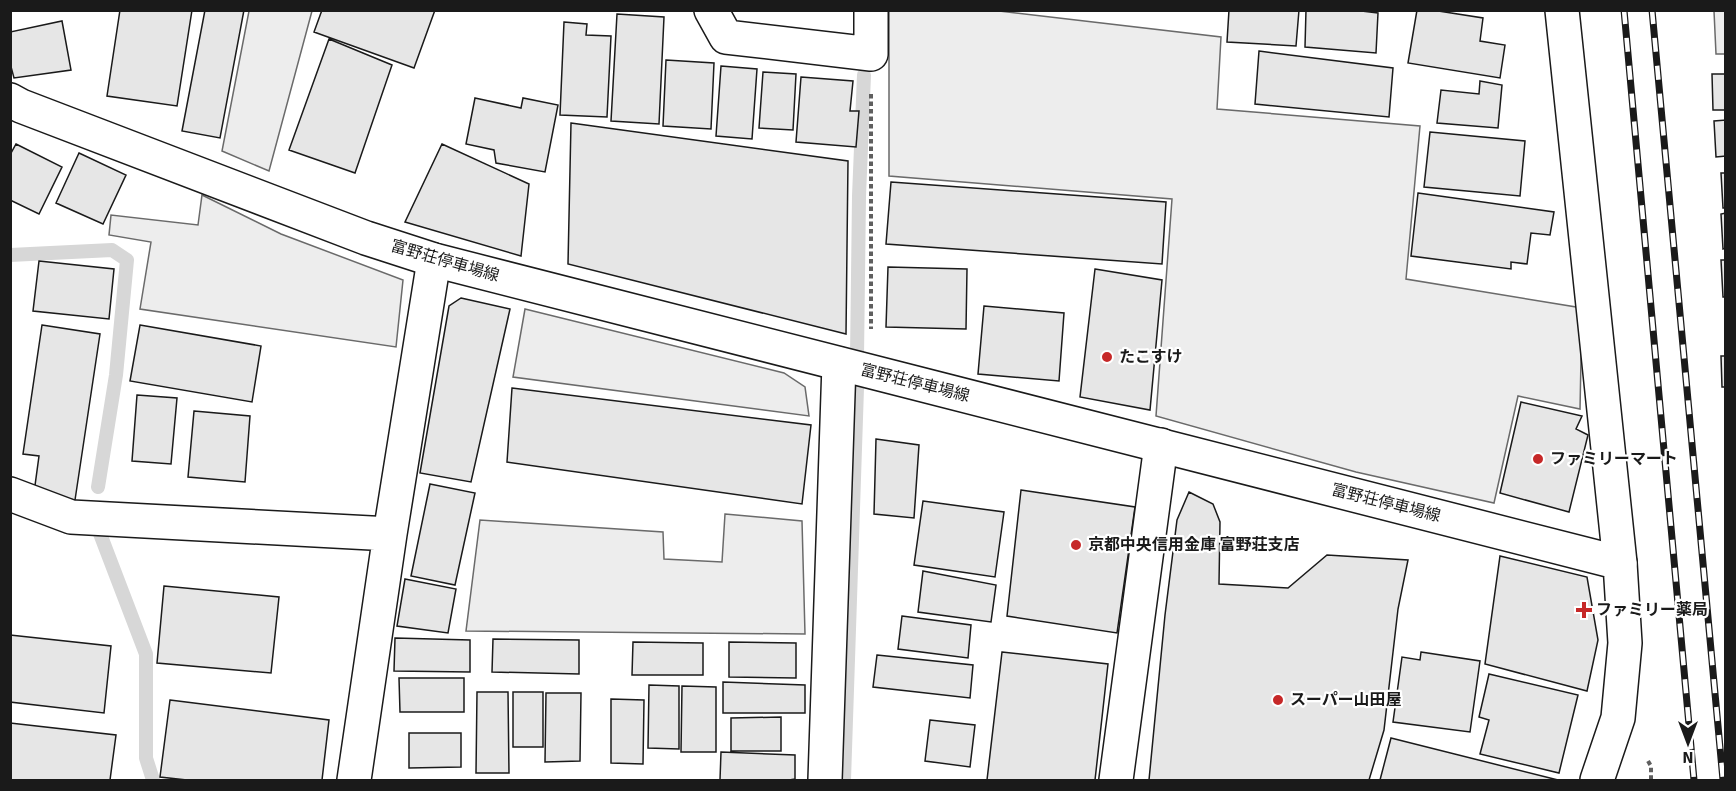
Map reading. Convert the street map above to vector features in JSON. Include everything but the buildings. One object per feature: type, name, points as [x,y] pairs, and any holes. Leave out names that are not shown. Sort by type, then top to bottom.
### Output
[{"type":"street","points":[[711,10],[726,37],[871,54],[871,10]]},
{"type":"street","points":[[1562,10],[1620,563],[1625,644],[1618,718],[1597,780]]},
{"type":"street","name":"富野荘停車場線","points":[[10,100],[366,238],[434,260],[1620,563]]},
{"type":"street","points":[[354,780],[390,534],[434,260]]},
{"type":"street","points":[[825,780],[839,364]]},
{"type":"street","points":[[1116,780],[1161,445]]},
{"type":"street","points":[[10,494],[71,517],[390,534]]},
{"type":"path","points":[[871,54],[872,372]]},
{"type":"shaded area","points":[[249,11],[312,11],[269,171],[222,151]]},
{"type":"shaded area","points":[[889,11],[999,11],[1221,37],[1217,109],[1420,126],[1406,279],[1582,308],[1580,409],[1518,396],[1494,503],[1356,472],[1156,416],[1172,199],[889,176]]},
{"type":"shaded area","points":[[1714,11],[1725,11],[1725,54],[1716,54]]},
{"type":"shaded area","points":[[202,195],[281,234],[403,280],[396,347],[140,309],[151,242],[109,235],[111,215],[198,225]]},
{"type":"shaded area","points":[[525,309],[784,373],[805,387],[809,416],[513,377]]},
{"type":"shaded area","points":[[725,514],[802,521],[805,634],[466,631],[480,520],[663,532],[664,559],[722,562]]},
{"type":"waterway","points":[[857,357],[859,196],[864,75]]},
{"type":"waterway","points":[[10,255],[112,250],[127,260],[116,375],[98,487]]},
{"type":"waterway","points":[[844,780],[857,388]]},
{"type":"waterway","points":[[99,531],[146,654],[146,758],[153,780]]},
{"type":"railway","points":[[1624,10],[1694,780]]},
{"type":"railway","points":[[1652,10],[1723,780]]},
{"type":"place","name":"たこすけ","points":[[1107,357]]},
{"type":"place","name":"ファミリーマート","points":[[1538,459]]},
{"type":"place","name":"京都中央信用金庫 富野荘支店","points":[[1076,545]]},
{"type":"place","name":"ファミリー薬局","points":[[1584,610]]},
{"type":"place","name":"スーパー山田屋","points":[[1278,700]]}]
